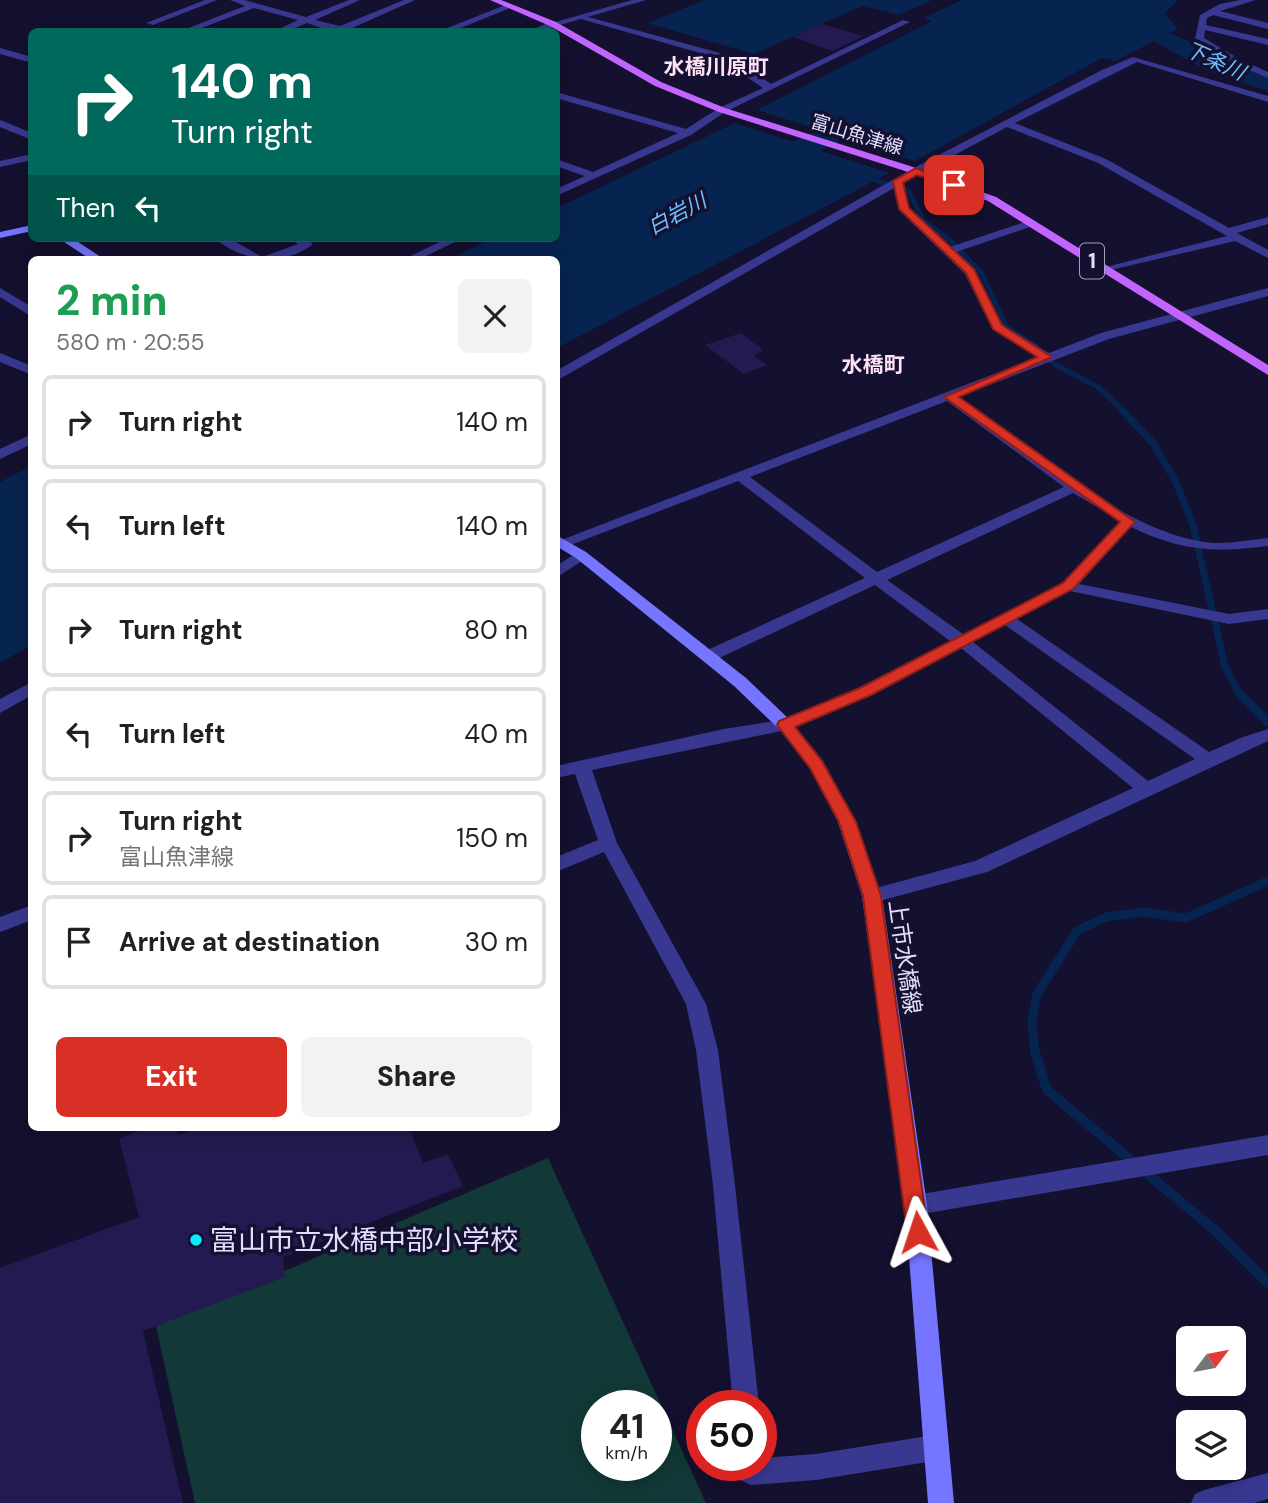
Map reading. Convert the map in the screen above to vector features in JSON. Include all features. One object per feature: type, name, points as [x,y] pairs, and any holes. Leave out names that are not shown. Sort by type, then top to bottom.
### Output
[{"type":"main road","name":"富山魚津線","points":[[494,0],[553,24],[658,84],[722,110],[911,169],[992,200],[1268,370]]},
{"type":"main road","points":[[0,235],[28,229]]},
{"type":"main road","points":[[70,242],[93,256]]},
{"type":"main road","name":"上市水橋線","points":[[560,541],[709,656],[785,725],[817,765],[847,822],[872,896],[916,1205],[934,1448],[941,1503]]},
{"type":"street","points":[[150,23],[213,0]]},
{"type":"street","points":[[234,0],[334,28]]},
{"type":"street","points":[[193,28],[267,0]]},
{"type":"street","points":[[287,28],[356,0]]},
{"type":"street","points":[[350,28],[411,0]]},
{"type":"street","points":[[542,28],[642,0]]},
{"type":"street","points":[[1250,2],[1203,17],[1199,39],[1236,61],[1268,75]]},
{"type":"street","points":[[452,28],[511,6]]},
{"type":"street","points":[[1212,12],[1268,26]]},
{"type":"street","points":[[584,17],[724,57],[770,88]]},
{"type":"street","points":[[560,191],[687,133],[722,110],[906,22]]},
{"type":"street","points":[[1201,26],[1268,44]]},
{"type":"street","points":[[1257,51],[1268,44]]},
{"type":"street","points":[[0,51],[28,59]]},
{"type":"street","points":[[1236,61],[1247,56]]},
{"type":"street","points":[[560,375],[898,181],[911,169],[1008,124],[1105,72],[1136,59],[1268,99]]},
{"type":"street","points":[[560,96],[687,133]]},
{"type":"street","points":[[0,123],[28,135]]},
{"type":"street","points":[[1008,124],[1102,161],[1268,255]]},
{"type":"street","points":[[0,164],[28,158]]},
{"type":"street","points":[[560,163],[595,176]]},
{"type":"street","points":[[898,181],[904,209],[970,272],[997,327],[1046,357]]},
{"type":"street","points":[[1106,270],[1234,234],[1268,220]]},
{"type":"street","points":[[949,251],[1032,223]]},
{"type":"street","points":[[228,242],[253,256]]},
{"type":"street","points":[[275,256],[307,244],[303,242]]},
{"type":"street","points":[[417,256],[448,242]]},
{"type":"street","points":[[0,292],[28,310]]},
{"type":"street","points":[[560,541],[950,397],[1105,335],[1268,292]]},
{"type":"street","points":[[0,357],[28,369]]},
{"type":"street","points":[[950,397],[1128,522],[1174,540],[1205,547],[1268,542]]},
{"type":"street","points":[[0,454],[28,440]]},
{"type":"street","points":[[740,476],[963,642],[1146,789]]},
{"type":"street","points":[[709,656],[1075,486]]},
{"type":"street","points":[[560,771],[724,735],[785,725],[866,691],[1008,620],[1068,586],[1128,522]]},
{"type":"street","points":[[560,571],[581,555]]},
{"type":"street","points":[[1068,586],[1229,619],[1268,614]]},
{"type":"street","points":[[1008,620],[1208,760]]},
{"type":"street","points":[[0,707],[28,690]]},
{"type":"street","points":[[872,896],[980,867],[1208,760],[1268,735]]},
{"type":"street","points":[[582,768],[608,843],[696,1004],[707,1050],[745,1390]]},
{"type":"street","points":[[560,863],[608,843]]},
{"type":"street","points":[[0,925],[28,914]]},
{"type":"street","points":[[916,1205],[1268,1144]]},
{"type":"street","points":[[777,1470],[816,1467],[934,1448]]},
{"type":"street","points":[[1204,1503],[1268,1486]]},
{"type":"green space","points":[[548,1158],[654,1390],[581,1390],[581,1481],[672,1481],[672,1429],[686,1459],[686,1481],[696,1481],[706,1503],[195,1503],[156,1326]]},
{"type":"water","points":[[705,0],[932,0],[899,15],[862,6],[754,54],[647,23]]},
{"type":"water","points":[[962,0],[1178,0],[1165,13],[1178,29],[1115,61],[1102,58],[915,161],[757,110],[932,21],[924,18]]},
{"type":"water","name":"白岩川","points":[[735,123],[889,173],[560,346],[560,256],[455,256],[485,242],[560,242],[560,207]]},
{"type":"water","points":[[28,468],[28,647],[0,663],[0,482]]},
{"type":"building","points":[[821,24],[864,36],[832,51],[793,37]]},
{"type":"building","points":[[741,333],[763,350],[754,356],[767,365],[744,374],[705,345]]},
{"type":"building","points":[[139,1131],[177,1131],[178,1135],[190,1131],[411,1131],[423,1163],[448,1154],[463,1186],[283,1257],[285,1277],[143,1331],[183,1503],[0,1503],[0,1268],[139,1217],[119,1138]]},
{"type":"waterway","name":"下条川","points":[[1162,36],[1217,65],[1268,83]]},
{"type":"waterway","points":[[747,177],[890,103]]},
{"type":"waterway","points":[[864,177],[881,182]]},
{"type":"waterway","points":[[875,180],[908,190],[923,220],[953,243],[982,274],[1006,326],[1036,346]]},
{"type":"waterway","points":[[1045,355],[1054,364],[1098,387],[1122,409]]},
{"type":"waterway","points":[[1120,408],[1153,443],[1176,482],[1193,525],[1225,667],[1240,695]]},
{"type":"waterway","points":[[1239,693],[1268,722]]},
{"type":"waterway","points":[[1035,1054],[1032,1020],[1037,994],[1077,931],[1106,917],[1142,912],[1186,918],[1268,881]]},
{"type":"waterway","points":[[1035,1052],[1047,1090],[1217,1232],[1268,1283]]},
{"type":"place","name":"富山市立水橋中部小学校","points":[[196,1240]]},
{"type":"district","name":"水橋川原町","points":[[716,67]]},
{"type":"district","name":"水橋町","points":[[873,365]]},
{"type":"route","points":[[918,1232],[872,896],[847,822],[817,765],[785,725],[866,691],[1008,620],[1068,586],[1128,522],[950,397],[1046,357],[997,327],[970,272],[904,209],[898,181],[916,171],[954,185]]}]
